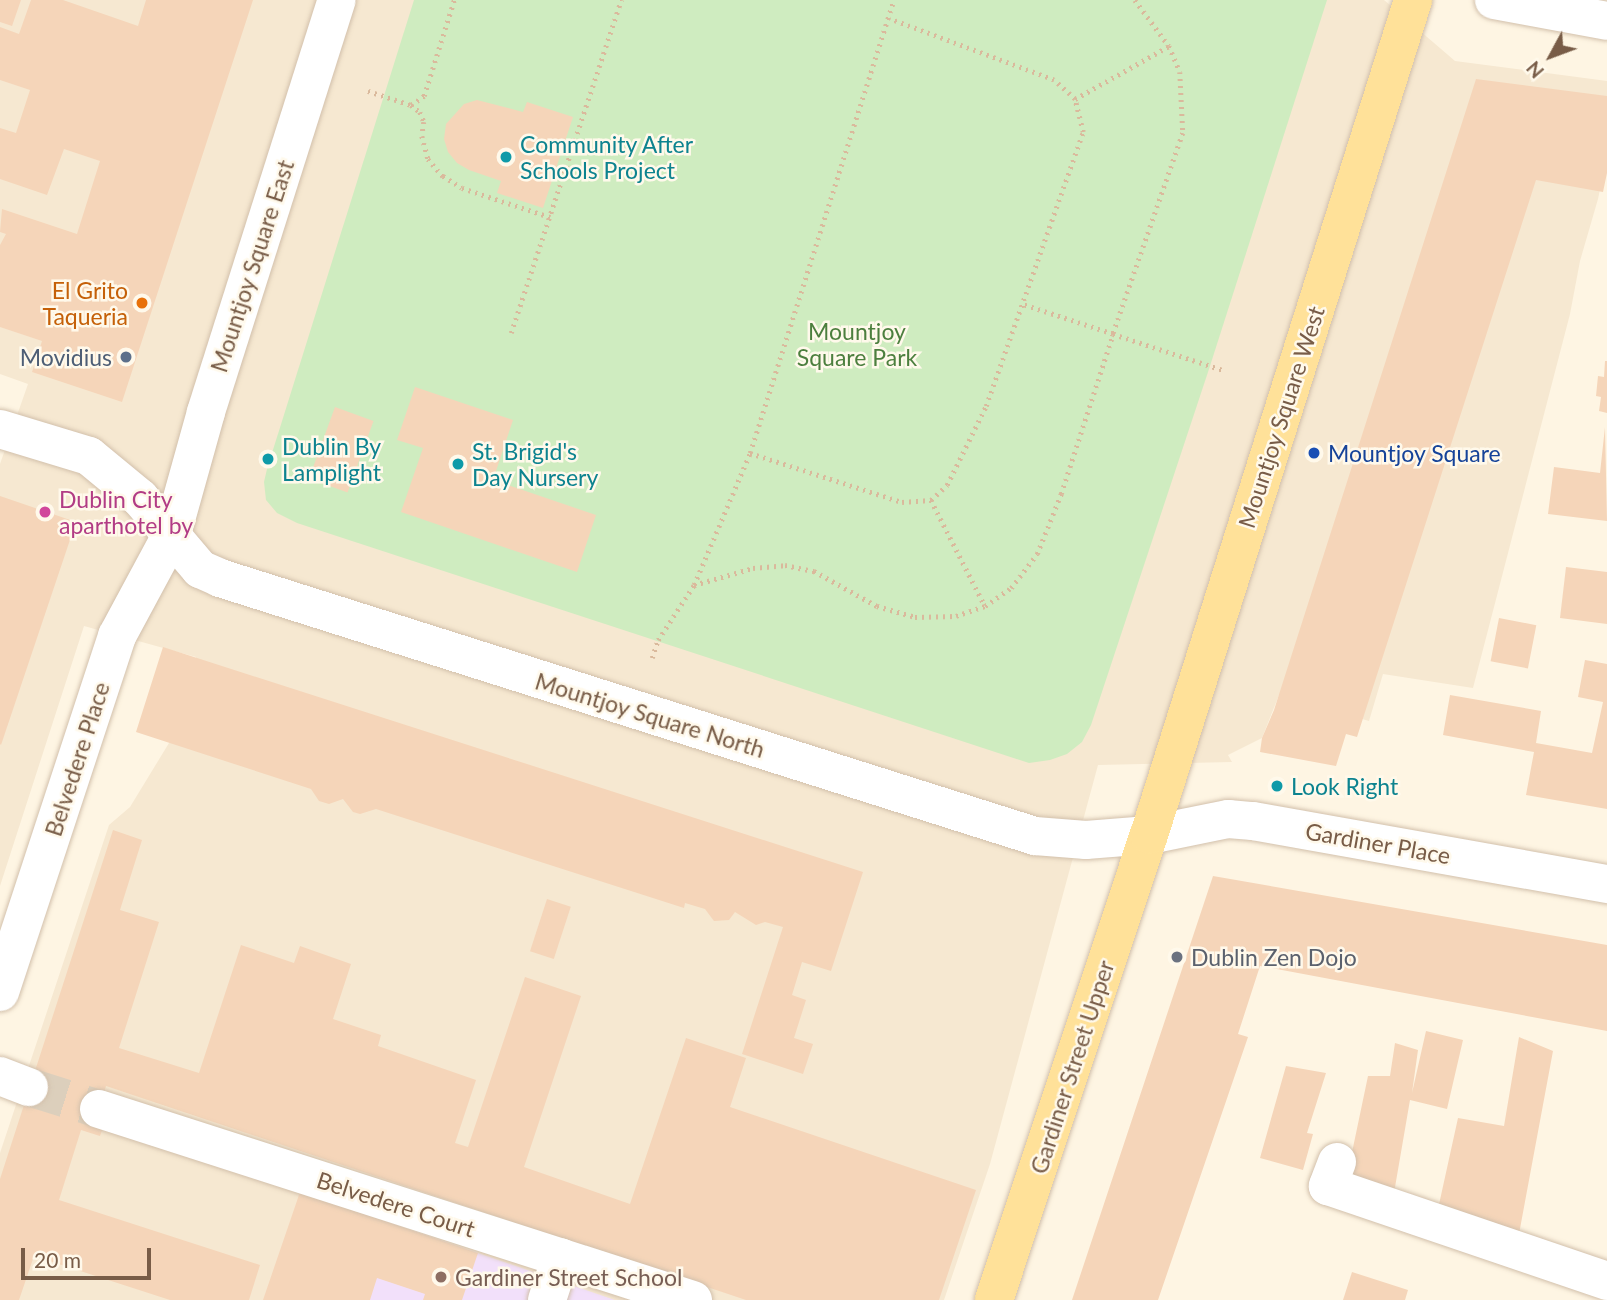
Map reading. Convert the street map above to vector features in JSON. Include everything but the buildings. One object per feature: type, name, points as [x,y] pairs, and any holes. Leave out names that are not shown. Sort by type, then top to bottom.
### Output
[{"type":"main road","name":"Mountjoy Square West","points":[[1149,835],[1413,0]]},
{"type":"main road","name":"Gardiner Street Upper","points":[[994,1300],[1149,835]]},
{"type":"street","name":"Mountjoy Square East","points":[[172,534],[206,412],[337,0]]},
{"type":"street","points":[[1494,0],[1607,21]]},
{"type":"street","name":"Mountjoy Square North","points":[[0,429],[89,456],[140,498],[200,569],[247,589],[1035,836],[1061,840],[1149,835]]},
{"type":"street","name":"Belvedere Place","points":[[0,992],[117,636],[172,534]]},
{"type":"street","name":"Gardiner Place","points":[[1149,835],[1228,819],[1253,821],[1607,884]]},
{"type":"street","name":"Belvedere Court","points":[[99,1109],[692,1300]]},
{"type":"street","points":[[1337,1162],[1328,1186],[1607,1281]]},
{"type":"street","points":[[547,1300],[561,1257]]},
{"type":"path","points":[[411,105],[424,96],[454,0]]},
{"type":"path","points":[[511,333],[621,0]]},
{"type":"path","points":[[652,658],[658,640],[694,585],[750,453],[894,0]]},
{"type":"path","points":[[694,585],[753,568],[785,565],[814,571],[877,606],[915,617],[956,615],[985,606],[1011,588],[1037,554],[1183,133],[1180,72],[1169,46],[1135,0]]},
{"type":"path","points":[[750,453],[902,502],[931,500],[947,485],[986,406],[1083,132],[1075,99],[1054,80],[890,19]]},
{"type":"path","points":[[1075,99],[1169,46]]},
{"type":"path","points":[[368,91],[411,105],[420,112],[424,122],[422,136],[428,159],[443,176],[462,188],[550,217]]},
{"type":"path","points":[[1021,304],[1223,370]]},
{"type":"path","points":[[931,500],[985,606]]},
{"type":"shaded area","name":"Mountjoy Square","points":[[0,0],[1384,0],[1455,61],[1607,81],[1607,155],[1598,199],[1473,688],[1383,674],[1369,721],[1279,695],[1262,738],[1228,755],[1232,762],[1098,765],[990,1164],[944,1300],[0,1300],[0,1153],[109,825],[130,807],[169,743],[196,657],[84,626],[0,886],[0,464],[28,384],[0,374]]},
{"type":"shaded area","name":"Gardiner Street School","points":[[358,1212],[478,1253],[615,1300],[328,1300]]},
{"type":"green space","name":"Mountjoy Square Park","points":[[414,0],[1327,0],[1210,366],[1091,725],[1082,742],[1067,754],[1029,763],[297,523],[277,513],[266,500],[264,482],[267,469]]},
{"type":"tunnel","points":[[29,1087],[99,1109]]},
{"type":"place","name":"Community After Schools Project","points":[[506,157]]},
{"type":"place","name":"El Grito Taqueria","points":[[142,303]]},
{"type":"place","name":"Movidius","points":[[126,357]]},
{"type":"place","name":"Mountjoy Square","points":[[1314,453]]},
{"type":"place","name":"Dublin By Lamplight","points":[[268,459]]},
{"type":"place","name":"St. Brigid's Day Nursery","points":[[458,464]]},
{"type":"place","name":"Dublin City aparthotel by","points":[[45,512]]},
{"type":"place","name":"Look Right","points":[[1277,786]]},
{"type":"place","name":"Dublin Zen Dojo","points":[[1177,957]]},
{"type":"place","name":"Gardiner Street School","points":[[441,1277]]}]
